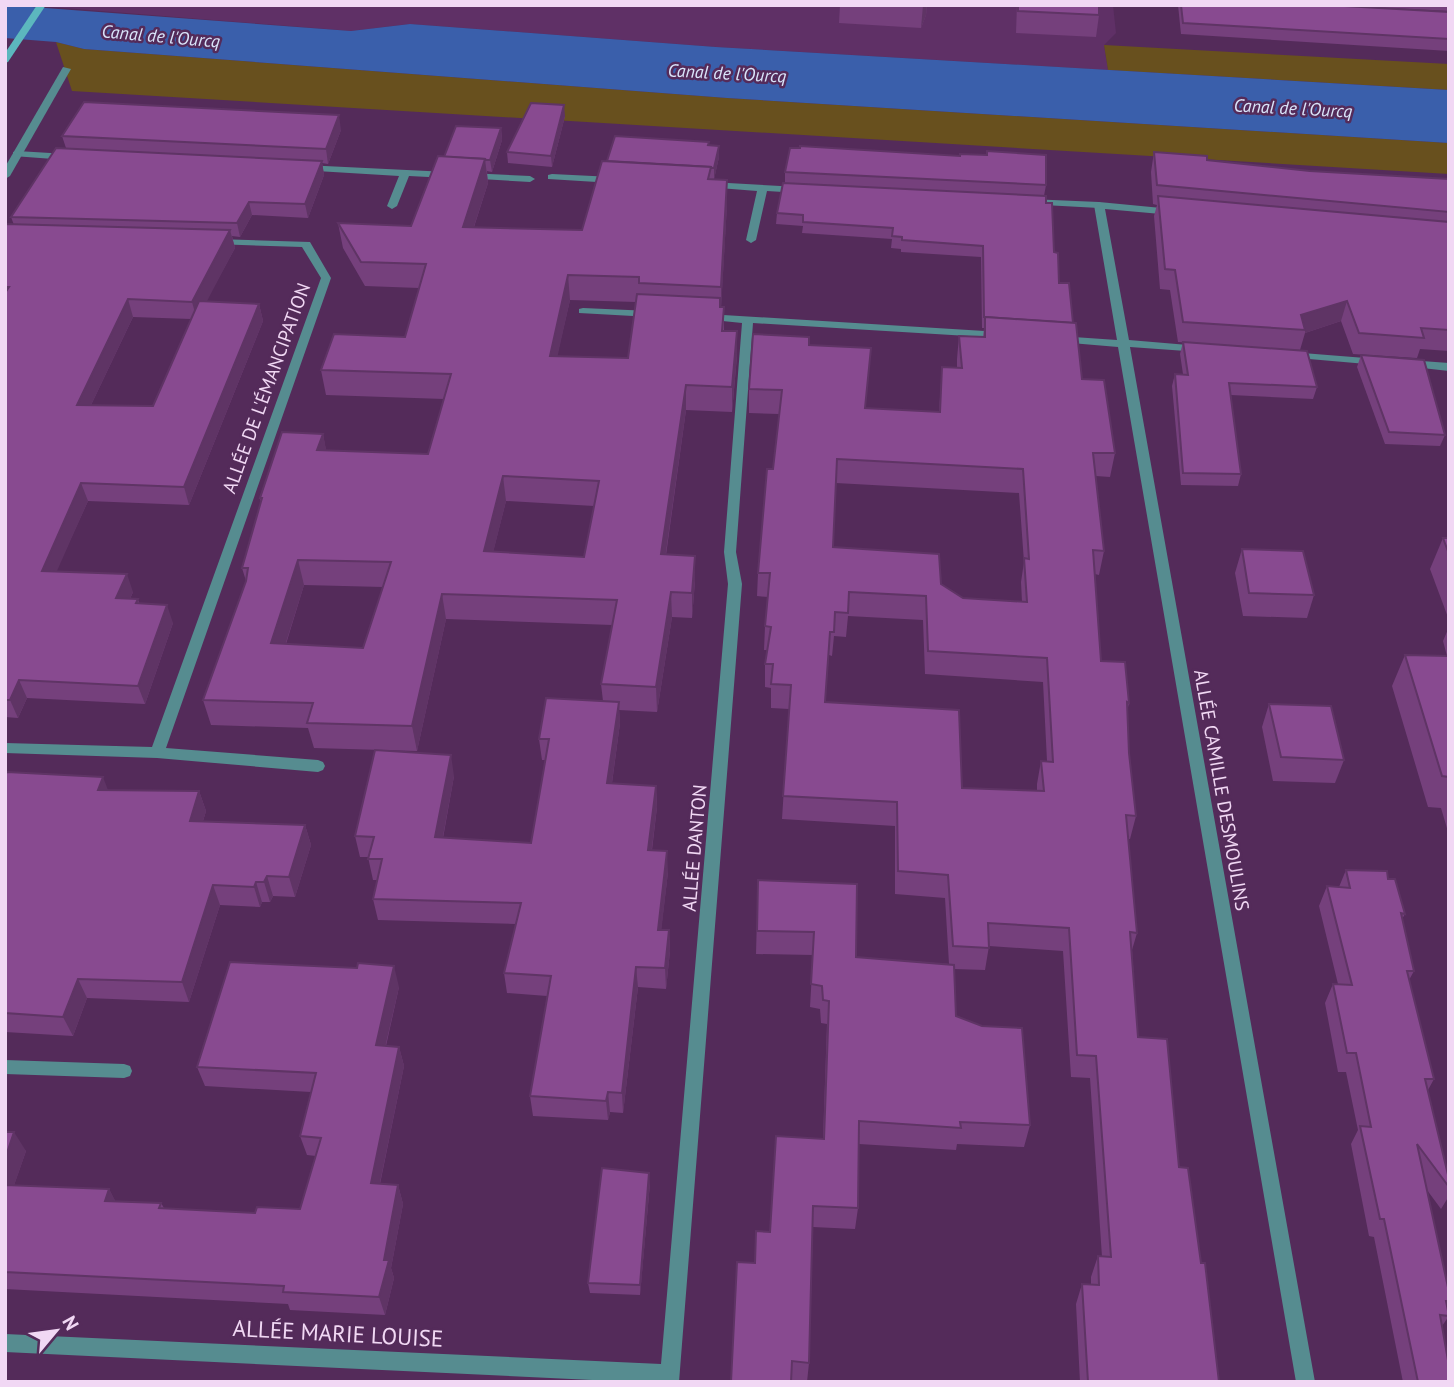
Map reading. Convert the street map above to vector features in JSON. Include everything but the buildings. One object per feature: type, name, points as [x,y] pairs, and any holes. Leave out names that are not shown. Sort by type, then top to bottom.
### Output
[{"type":"street","points":[[5,60],[42,5]]},
{"type":"street","points":[[5,176],[66,69]]},
{"type":"street","points":[[17,154],[73,157]]},
{"type":"street","points":[[294,168],[530,179]]},
{"type":"street","points":[[392,206],[405,173]]},
{"type":"street","points":[[552,177],[631,181]]},
{"type":"street","points":[[697,184],[816,191]]},
{"type":"street","points":[[751,240],[762,188]]},
{"type":"street","points":[[1018,201],[1180,212]]},
{"type":"street","name":"ALLÉE CAMILLE DESMOULINS","points":[[1099,205],[1306,1382]]},
{"type":"street","name":"ALLÉE DE L'ÉMANCIPATION","points":[[158,753],[326,278],[306,244],[210,242]]},
{"type":"street","points":[[583,312],[666,315]]},
{"type":"street","points":[[693,316],[1010,336]]},
{"type":"street","name":"ALLÉE DANTON","points":[[669,1378],[735,584],[730,552],[748,318]]},
{"type":"street","points":[[1052,339],[1214,350]]},
{"type":"street","points":[[1283,355],[1449,367]]},
{"type":"street","points":[[5,748],[158,753],[318,766]]},
{"type":"street","points":[[5,1067],[124,1071]]},
{"type":"street","name":"ALLÉE MARIE LOUISE","points":[[5,1343],[669,1378]]},
{"type":"shaded area","points":[[27,5],[1113,5],[1116,33],[1104,45],[1108,70],[716,47],[410,24],[351,31]]},
{"type":"shaded area","points":[[56,42],[84,49],[727,98],[1449,143],[1449,174],[72,91]]},
{"type":"shaded area","points":[[1104,45],[1449,64],[1449,90],[1108,70]]},
{"type":"water","name":"Canal de l'Ourcq","points":[[5,5],[351,31],[410,24],[716,47],[1449,90],[1449,143],[727,98],[84,49],[56,42],[5,38]]}]
